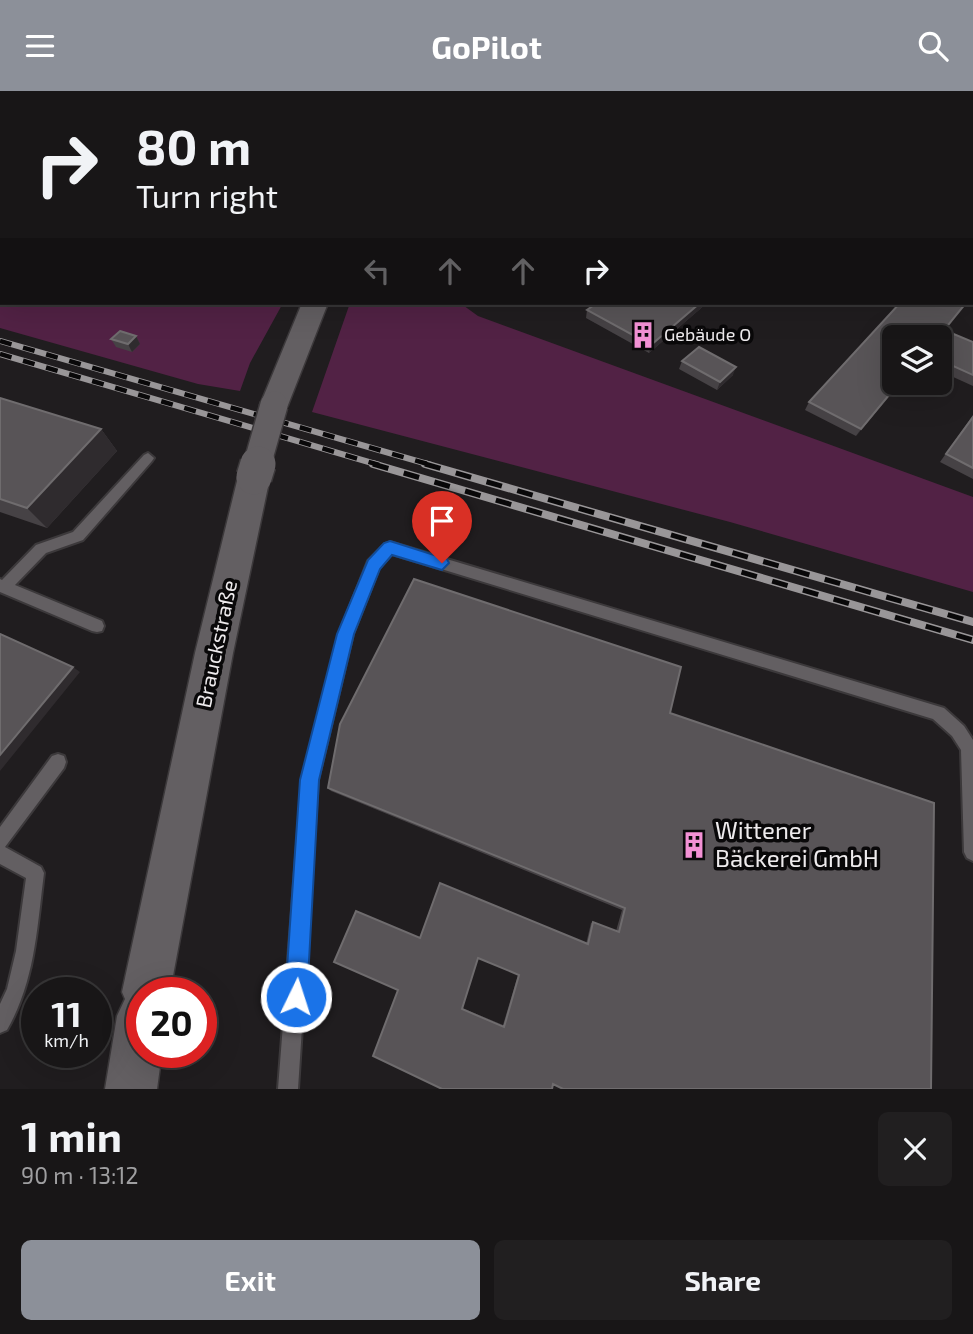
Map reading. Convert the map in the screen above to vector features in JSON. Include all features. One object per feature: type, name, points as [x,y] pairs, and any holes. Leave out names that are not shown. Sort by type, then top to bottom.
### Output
[{"type":"street","name":"Brauckstraße","points":[[149,977],[214,653],[254,477],[274,405],[314,305]]},
{"type":"street","points":[[131,1089],[134,1068]]},
{"type":"lane","points":[[97,626],[2,586],[41,549],[78,536],[148,458]]},
{"type":"lane","points":[[288,1089],[310,780],[346,634],[373,565],[390,548],[938,713],[958,731],[969,748],[973,852]]},
{"type":"lane","points":[[0,841],[58,762]]},
{"type":"lane","points":[[0,854],[35,873],[25,947],[11,1006],[0,1023]]},
{"type":"shaded area","points":[[0,305],[282,305],[250,363],[240,391],[198,384],[0,328]]},
{"type":"shaded area","points":[[349,305],[463,305],[478,316],[973,497],[973,592],[730,522],[312,412]]},
{"type":"building","name":"Gebäude O","points":[[594,305],[698,305],[651,345],[587,310]]},
{"type":"building","points":[[898,305],[964,305],[948,325],[882,325],[882,395],[889,395],[861,429],[809,402]]},
{"type":"building","points":[[120,331],[136,336],[128,344],[111,339]]},
{"type":"building","points":[[952,333],[973,342],[973,375],[952,365]]},
{"type":"building","points":[[699,347],[736,367],[720,382],[682,361]]},
{"type":"building","points":[[0,398],[101,429],[27,508],[0,499]]},
{"type":"building","points":[[973,417],[973,468],[946,454]]},
{"type":"building","name":"Wittener Bäckerei GmbH","points":[[414,579],[681,667],[670,713],[934,803],[931,1089],[563,1089],[553,1084],[552,1089],[442,1089],[373,1056],[398,990],[334,962],[356,911],[420,938],[440,883],[588,944],[593,922],[619,932],[625,908],[328,788],[340,724]],"holes":[[[478,958],[519,975],[504,1027],[462,1009]]]},
{"type":"building","points":[[0,634],[73,667],[0,755]]},
{"type":"railway","points":[[0,341],[431,465]]},
{"type":"railway","points":[[0,354],[379,465]]},
{"type":"railway","points":[[373,464],[973,640]]},
{"type":"railway","points":[[425,464],[973,622]]},
{"type":"place","name":"Gebäude O","points":[[643,335]]},
{"type":"place","name":"Wittener Bäckerei GmbH","points":[[694,845]]},
{"type":"route","points":[[296,997],[310,780],[346,634],[373,565],[390,548],[442,563]]}]
